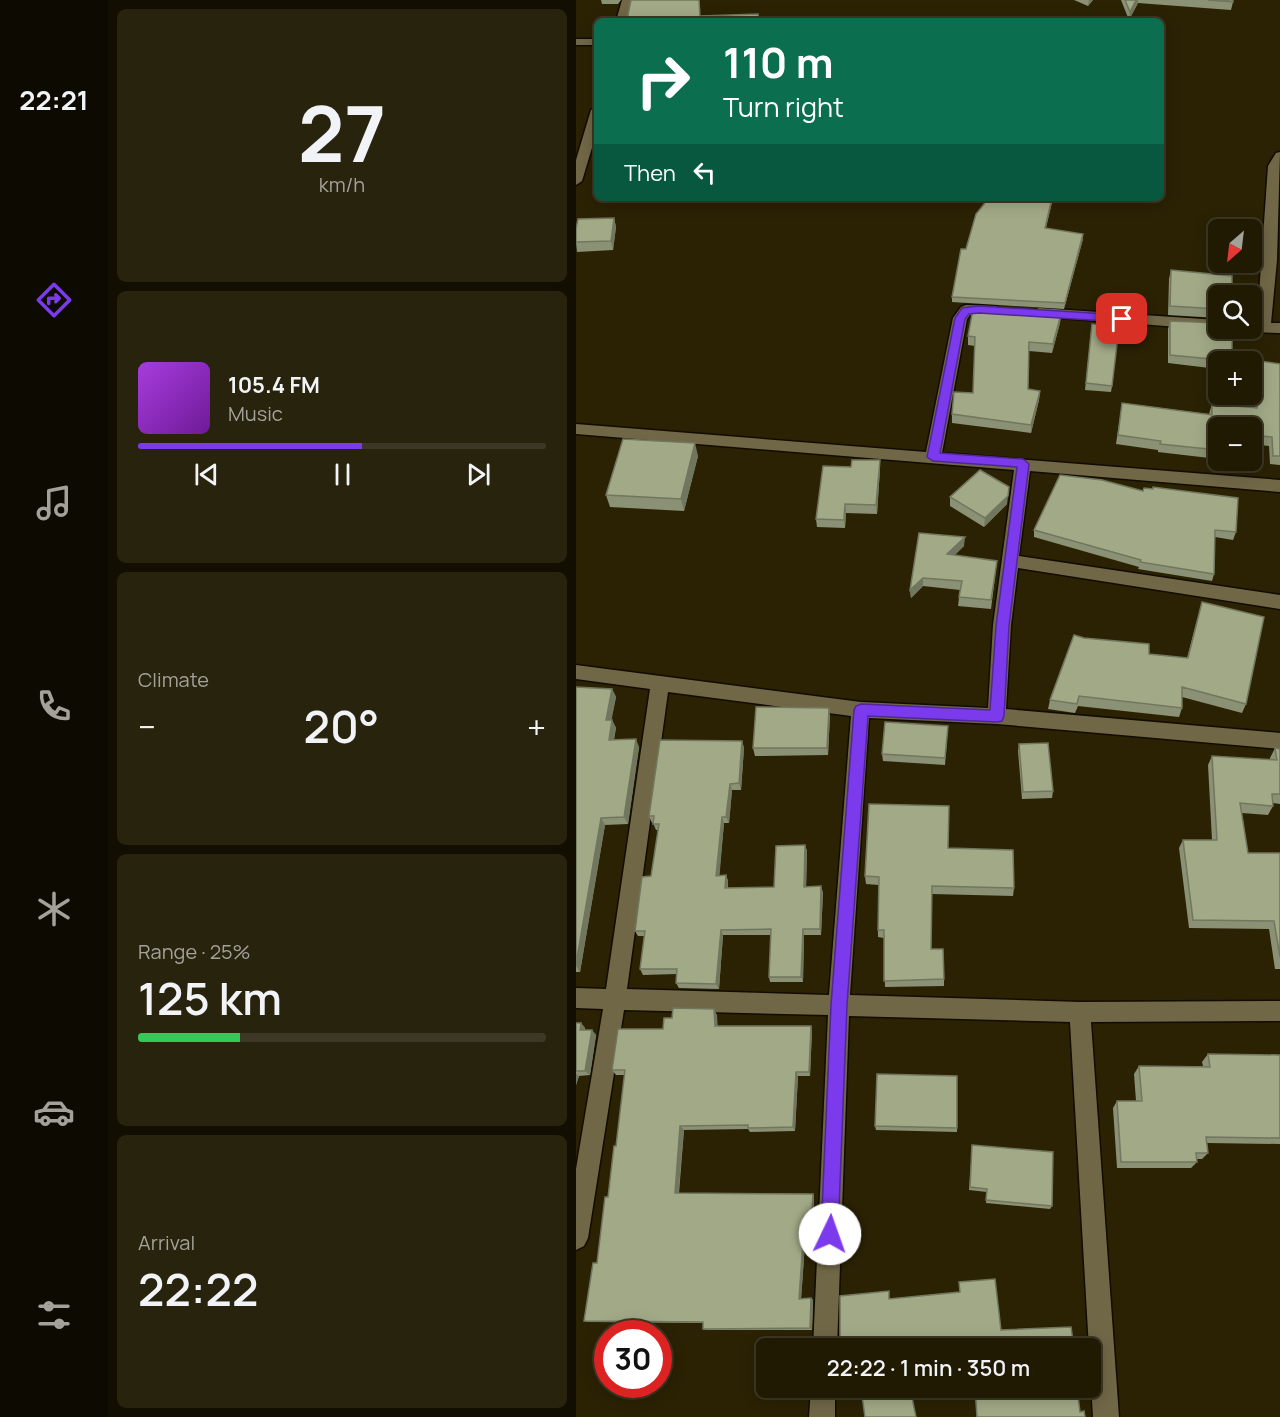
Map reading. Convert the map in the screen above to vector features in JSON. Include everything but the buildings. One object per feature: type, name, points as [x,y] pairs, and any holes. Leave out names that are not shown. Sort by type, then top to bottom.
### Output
[{"type":"street","points":[[623,18],[627,0]]},
{"type":"street","points":[[576,42],[594,42]]},
{"type":"street","points":[[576,181],[594,120]]},
{"type":"street","points":[[1262,305],[1270,260],[1274,166],[1280,156]]},
{"type":"street","points":[[933,457],[960,318],[966,310],[1208,323]]},
{"type":"street","points":[[1262,327],[1280,328]]},
{"type":"street","points":[[576,429],[1280,486]]},
{"type":"street","points":[[997,716],[1002,626],[1023,464]]},
{"type":"street","points":[[1012,561],[1280,602]]},
{"type":"street","points":[[576,672],[861,710],[997,716],[1280,741]]},
{"type":"street","points":[[576,1238],[615,999],[660,683]]},
{"type":"street","points":[[825,1338],[839,1005],[861,710]]},
{"type":"street","points":[[576,998],[1080,1012],[1280,1011]]},
{"type":"street","points":[[1080,1012],[1106,1417]]},
{"type":"street","points":[[822,1417],[823,1398]]},
{"type":"route","points":[[830,1234],[839,1005],[861,710],[997,716],[1002,626],[1023,464],[933,457],[960,318],[966,310],[979,310],[1122,319]]}]
